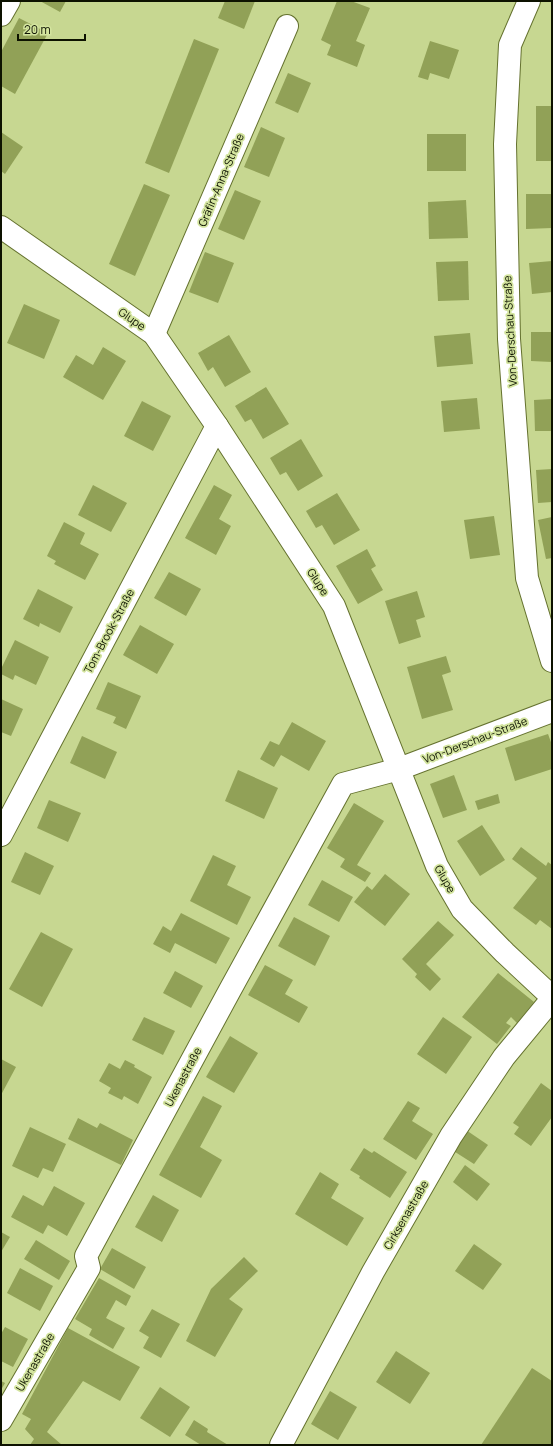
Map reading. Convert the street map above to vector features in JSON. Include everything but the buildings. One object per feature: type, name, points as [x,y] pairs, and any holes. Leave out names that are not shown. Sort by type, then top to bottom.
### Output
[{"type":"street","points":[[1,15],[9,1]]},
{"type":"street","name":"Von-Derschau-Straße","points":[[529,1],[510,45],[505,144],[509,339],[527,578],[552,661]]},
{"type":"street","name":"Gräfin-Anna-Straße","points":[[154,334],[287,26]]},
{"type":"street","name":"Glupe","points":[[1,227],[154,334],[217,426],[334,606],[437,866],[462,909],[552,998]]},
{"type":"street","name":"Tom-Brook-Straße","points":[[1,835],[217,426]]},
{"type":"street","name":"Von-Derschau-Straße","points":[[399,769],[552,711]]},
{"type":"street","name":"Ukenastraße","points":[[1,1420],[89,1268],[86,1256],[342,784],[399,769]]},
{"type":"street","name":"Cirksenastraße","points":[[281,1445],[373,1272],[451,1136],[504,1057],[552,998]]}]
